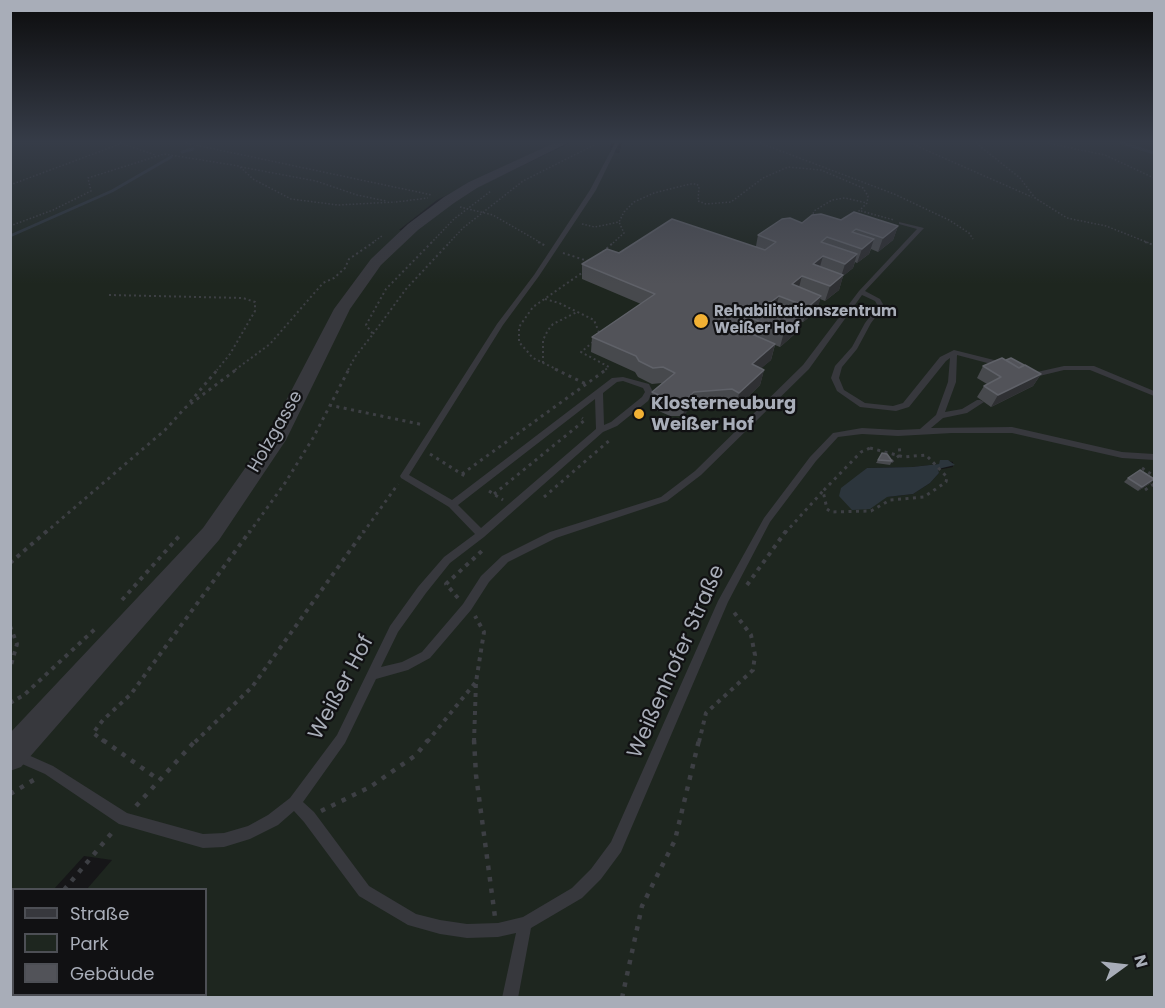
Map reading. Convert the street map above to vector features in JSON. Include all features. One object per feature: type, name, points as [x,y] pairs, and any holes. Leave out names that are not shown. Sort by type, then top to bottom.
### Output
[{"type":"street","name":"Holzgasse","points":[[12,755],[211,534],[276,440],[342,309],[376,262],[413,227],[465,190]]},
{"type":"lane","points":[[481,534],[452,505],[404,476],[500,324],[593,190]]},
{"type":"lane","points":[[372,675],[404,666],[426,655],[467,607],[485,579],[505,560],[553,536],[664,499],[698,473],[806,367],[861,292],[921,228],[901,223]]},
{"type":"lane","points":[[861,292],[878,300],[881,306],[868,323],[855,348],[839,366],[835,378],[841,390],[863,405],[893,409],[906,405],[943,359],[954,352],[995,363]]},
{"type":"lane","points":[[923,431],[940,416],[952,382],[954,352]]},
{"type":"lane","points":[[1027,377],[1065,368],[1092,368],[1155,394]]},
{"type":"lane","name":"Weißer Hof","points":[[12,755],[49,770],[124,819],[202,841],[224,840],[250,832],[273,820],[295,803],[341,739],[394,629],[447,560],[481,534],[600,430],[614,424],[645,399],[649,392],[645,386],[623,379],[615,380],[599,392]]},
{"type":"lane","points":[[599,392],[600,430]]},
{"type":"lane","points":[[452,505],[599,392]]},
{"type":"lane","points":[[940,416],[964,411],[980,402]]},
{"type":"lane","name":"Weißenhofer Straße","points":[[295,803],[309,817],[364,891],[390,908],[413,920],[440,927],[498,930],[525,924],[577,893],[596,874],[616,847],[723,601],[767,520],[813,459],[836,435],[862,431],[1012,430],[1122,455],[1155,457]]},
{"type":"lane","points":[[510,998],[525,924]]},
{"type":"path","points":[[10,226],[53,210],[92,190]]},
{"type":"path","points":[[274,190],[291,199],[338,205],[395,202],[439,196],[411,190]]},
{"type":"path","points":[[342,190],[395,202]]},
{"type":"path","points":[[159,780],[93,733],[103,720],[131,694],[285,483],[313,438],[355,357],[405,289],[463,228],[510,190]]},
{"type":"path","points":[[605,257],[598,255],[624,234],[619,222],[624,212],[634,202],[666,190]]},
{"type":"path","points":[[700,190],[698,201],[706,204],[731,202],[747,190]]},
{"type":"path","points":[[853,218],[867,203],[868,196],[864,190]]},
{"type":"path","points":[[884,190],[949,220],[974,239]]},
{"type":"path","points":[[1017,190],[1035,198],[1066,218],[1106,226],[1155,245]]},
{"type":"path","points":[[1029,190],[1035,198]]},
{"type":"path","points":[[812,223],[814,211],[832,200],[846,198],[867,203]]},
{"type":"path","points":[[417,200],[417,207]]},
{"type":"path","points":[[449,200],[454,205],[484,213],[511,224],[553,250],[597,264],[533,307],[519,327],[519,342],[533,358],[586,384]]},
{"type":"path","points":[[373,334],[366,325],[386,289],[454,219],[468,210]]},
{"type":"path","points":[[861,211],[901,223]]},
{"type":"path","points":[[571,222],[595,226],[619,222]]},
{"type":"path","points":[[185,408],[270,344],[323,283],[334,278],[345,268],[349,260],[388,232]]},
{"type":"path","points":[[10,563],[165,430],[230,354],[255,311],[255,302],[243,298],[110,295]]},
{"type":"path","points":[[462,474],[609,367],[581,352],[600,335],[594,320],[545,299]]},
{"type":"path","points":[[543,363],[543,340],[548,330],[553,324],[578,312]]},
{"type":"path","points":[[329,405],[434,427]]},
{"type":"path","points":[[542,498],[612,438]]},
{"type":"path","points":[[622,998],[642,906],[675,840],[706,713],[753,670],[755,655],[751,635],[739,616],[723,601],[750,583],[776,543],[823,490],[861,452],[870,448],[900,455],[920,457],[926,455],[947,477],[946,482],[939,488],[914,499],[890,500],[871,511],[831,512],[827,508],[823,490]]},
{"type":"path","points":[[891,462],[900,455]]},
{"type":"path","points":[[143,799],[188,748],[252,687],[404,476]]},
{"type":"path","points":[[1145,490],[1155,484]]},
{"type":"path","points":[[115,608],[181,534]]},
{"type":"path","points":[[489,545],[446,584],[476,617],[484,632],[476,682],[474,741],[476,775],[498,930]]},
{"type":"path","points":[[10,703],[24,695],[100,624]]},
{"type":"path","points":[[10,626],[17,644],[10,669]]},
{"type":"path","points":[[309,817],[370,787],[416,755],[476,682]]},
{"type":"path","points":[[10,794],[49,770]]},
{"type":"path","points":[[66,888],[124,819]]},
{"type":"green space","points":[[11,190],[457,190],[437,200],[399,230],[413,232],[445,205],[471,190],[1154,190],[1154,997],[11,997],[12,974],[12,996],[207,996],[207,888],[88,888],[112,860],[84,856],[55,888],[12,888],[11,938]],"holes":[[[941,460],[953,462],[953,467],[938,470],[939,473],[930,483],[913,494],[887,497],[855,479],[867,468],[912,467],[939,464]]]},
{"type":"shaded area","points":[[940,460],[948,460],[955,465],[938,469],[939,473],[930,483],[913,494],[887,497],[870,509],[852,510],[839,496],[841,488],[867,468],[912,467],[939,464]]},
{"type":"building","name":"Rehabilitationszentrum Weißer Hof","points":[[854,212],[898,226],[883,238],[856,229],[852,232],[874,239],[862,249],[827,237],[821,242],[857,254],[845,264],[823,256],[813,264],[843,275],[830,286],[802,276],[792,284],[821,296],[808,307],[779,296],[767,305],[800,318],[784,332],[751,318],[738,328],[775,344],[752,364],[764,370],[739,393],[732,389],[694,392],[686,400],[672,401],[652,392],[675,373],[663,367],[653,368],[639,361],[636,356],[592,337],[655,294],[582,264],[607,249],[619,253],[672,219],[765,250],[776,242],[758,235],[782,219],[790,218],[802,223],[812,215],[821,214],[841,220]]},
{"type":"building","points":[[1002,358],[1019,368],[1025,365],[1041,374],[998,395],[984,386],[1001,377],[983,366]]},
{"type":"building","points":[[1011,358],[1024,365],[1019,368],[1006,360]]},
{"type":"building","points":[[882,453],[887,454],[892,461],[878,460]]},
{"type":"building","points":[[1140,470],[1154,479],[1142,487],[1128,478]]},
{"type":"waterway","points":[[10,236],[114,190]]},
{"type":"place","name":"Rehabilitationszentrum Weißer Hof","points":[[701,321]]},
{"type":"place","name":"Klosterneuburg Weißer Hof","points":[[639,414]]}]
